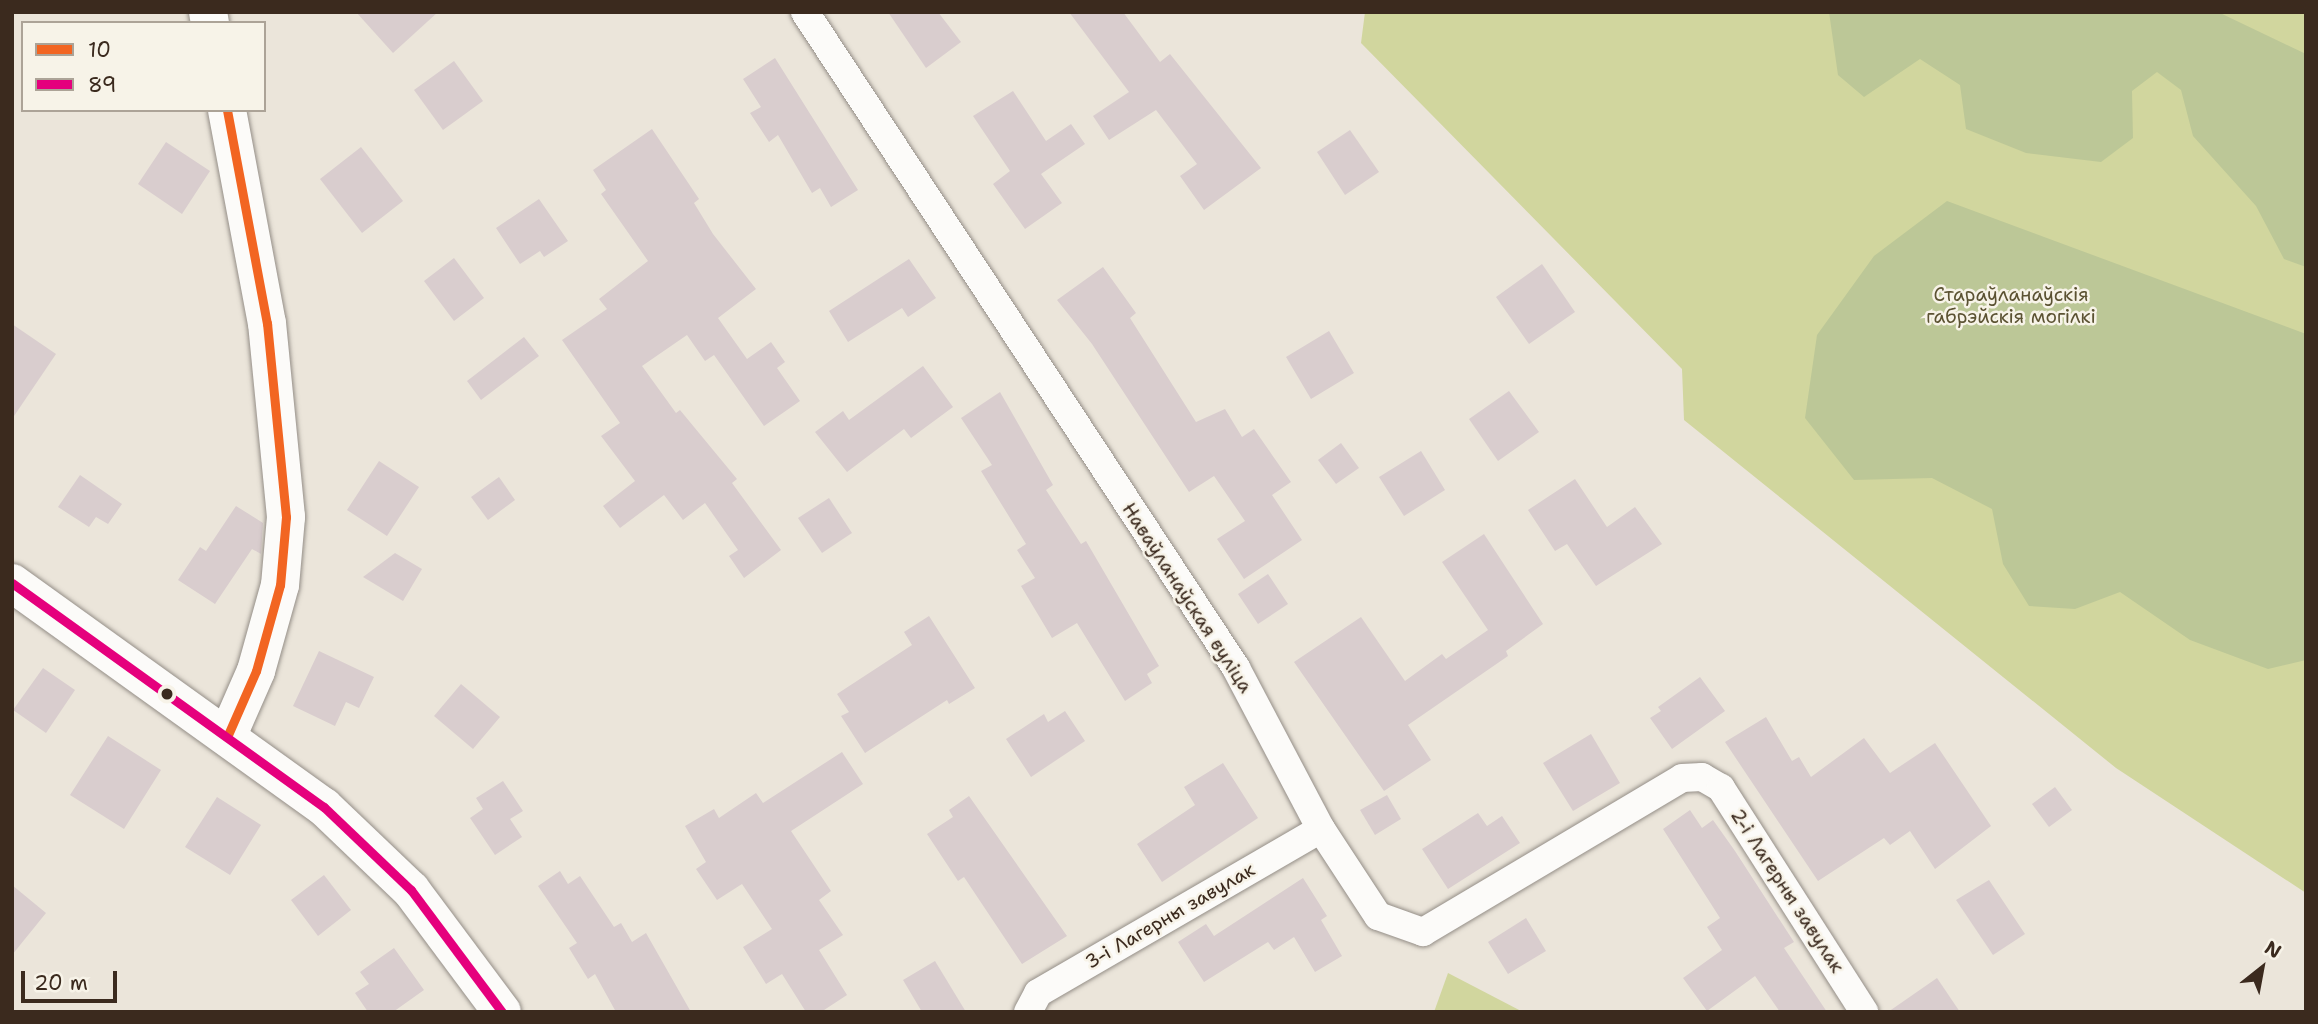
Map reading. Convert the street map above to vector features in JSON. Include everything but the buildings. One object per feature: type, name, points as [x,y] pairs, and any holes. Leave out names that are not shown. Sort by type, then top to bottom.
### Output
[{"type":"street","name":"Наваўланаўская вуліца","points":[[805,12],[1236,668],[1321,829],[1378,916],[1423,932],[1682,778],[1702,777]]},
{"type":"street","points":[[227,112],[267,323],[285,517],[279,585],[256,671],[227,737]]},
{"type":"street","points":[[12,583],[324,807],[411,890],[502,1012]]},
{"type":"street","name":"2-і Лагерны завулак","points":[[1702,777],[1721,788],[1864,1012]]},
{"type":"street","name":"3-і Лагерны завулак","points":[[1028,1012],[1038,993],[1321,829]]},
{"type":"green space","name":"Стараўланаўскія габрэйскія могілкі","points":[[1365,12],[2306,12],[2306,893],[2116,768],[1684,420],[1682,369],[1361,43]]},
{"type":"green space","points":[[1829,12],[2218,12],[2306,54],[2306,267],[2284,259],[2256,206],[2193,136],[2181,90],[2157,72],[2132,91],[2133,138],[2101,162],[2026,153],[1966,129],[1960,85],[1920,59],[1864,97],[1838,75]]},
{"type":"green space","points":[[1947,201],[2306,334],[2306,660],[2268,669],[2190,640],[2120,592],[2075,609],[2029,606],[2003,564],[1992,509],[1932,478],[1854,480],[1805,418],[1817,335],[1874,256]]},
{"type":"green space","points":[[1448,973],[1523,1012],[1434,1012]]},
{"type":"transit line","name":"10","points":[[227,112],[267,323],[286,517],[280,585],[256,671],[227,737]]},
{"type":"transit line","name":"89","points":[[12,583],[324,807],[411,890],[502,1012]]}]
